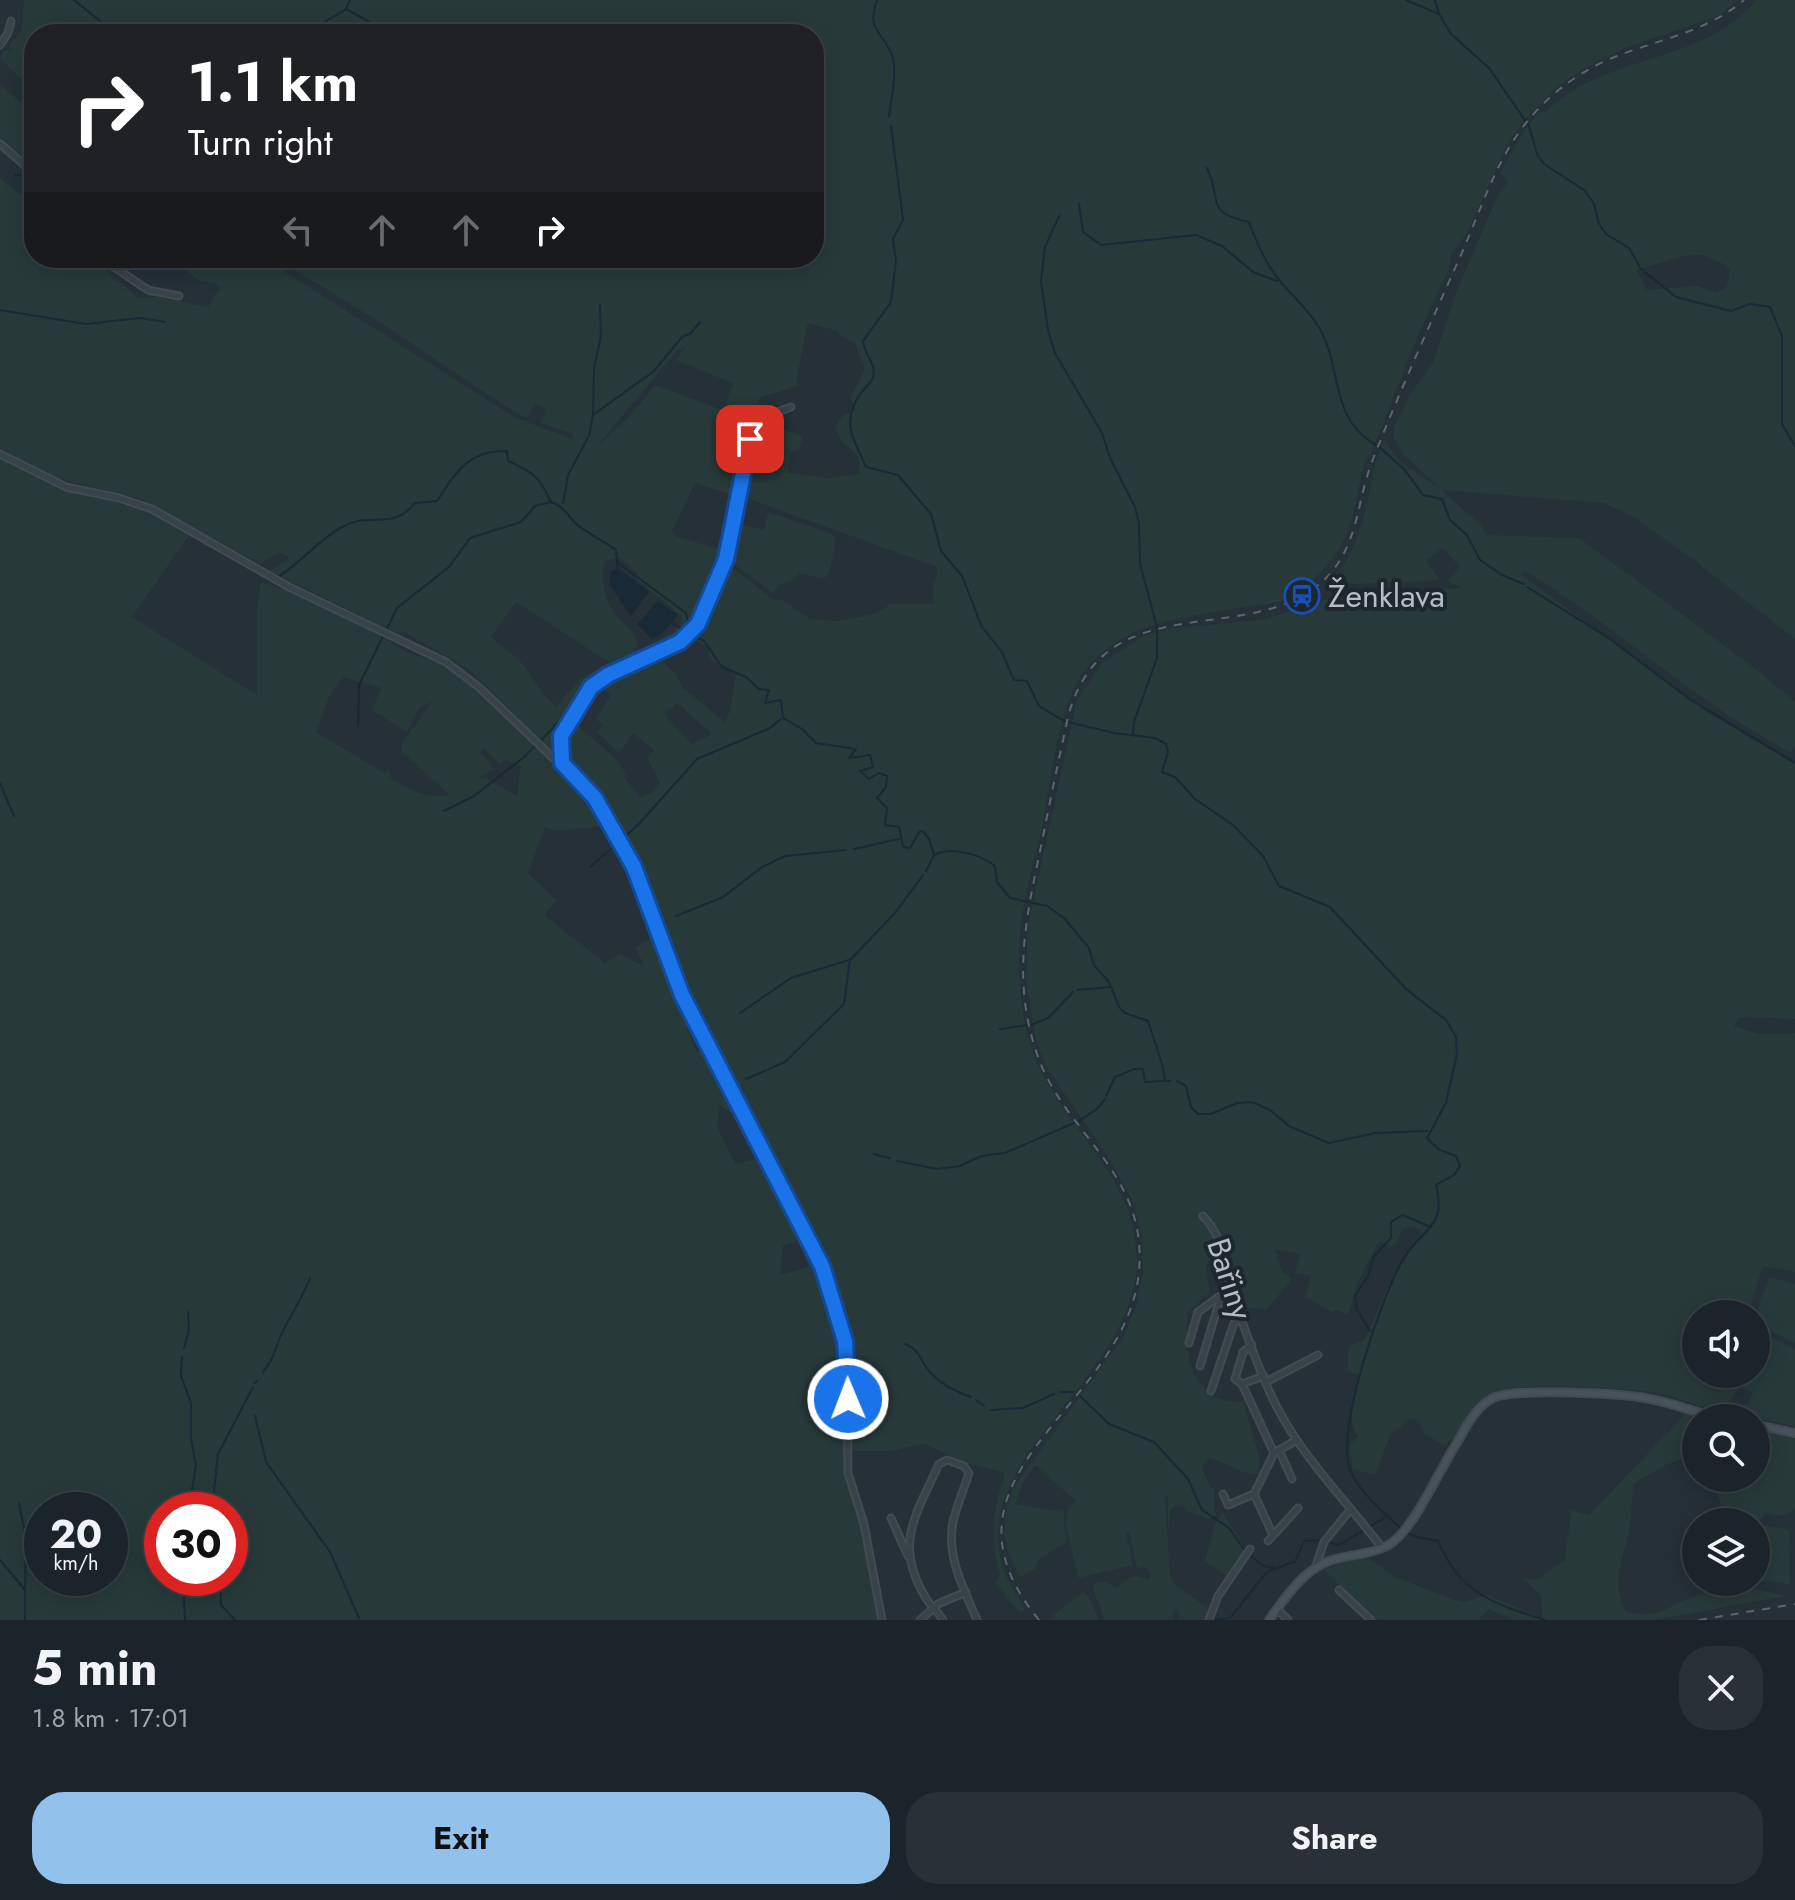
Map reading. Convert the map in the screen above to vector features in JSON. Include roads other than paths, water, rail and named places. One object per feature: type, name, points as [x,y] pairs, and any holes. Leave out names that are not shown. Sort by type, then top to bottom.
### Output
[{"type":"main road","points":[[1269,1620],[1300,1580],[1316,1568],[1328,1561],[1392,1543],[1476,1413],[1496,1397],[1518,1393],[1624,1396],[1682,1408]]},
{"type":"main road","points":[[1770,1428],[1795,1433]]},
{"type":"street","points":[[0,45],[11,21]]},
{"type":"street","points":[[0,144],[24,164]]},
{"type":"street","points":[[116,268],[148,290],[179,296]]},
{"type":"street","points":[[562,763],[561,736],[591,687],[608,675],[680,642],[698,624],[726,559],[743,467],[758,419],[791,407]]},
{"type":"street","points":[[0,454],[66,487],[119,498],[152,509],[289,587],[383,635],[446,662],[474,682],[562,763],[595,798],[634,867],[682,995],[749,1120],[826,1276],[847,1353],[847,1466],[866,1537],[882,1620]]},
{"type":"street","name":"Bařiny","points":[[1203,1216],[1215,1229],[1223,1246],[1232,1293],[1265,1379],[1295,1441],[1382,1548]]},
{"type":"street","points":[[1189,1343],[1198,1312],[1221,1296],[1232,1293]]},
{"type":"street","points":[[1200,1366],[1221,1296]]},
{"type":"street","points":[[1211,1391],[1234,1323],[1242,1318]]},
{"type":"street","name":"Bařiny","points":[[1242,1384],[1235,1379],[1243,1352],[1252,1345]]},
{"type":"street","points":[[1292,1479],[1242,1384],[1265,1379],[1318,1355]]},
{"type":"street","points":[[1223,1494],[1228,1505],[1254,1494],[1277,1451],[1295,1441]]},
{"type":"street","points":[[909,1557],[910,1535],[939,1464],[949,1461],[966,1468],[968,1475],[952,1535],[954,1560],[977,1620]]},
{"type":"street","points":[[1254,1494],[1273,1535]]},
{"type":"street","points":[[1268,1541],[1298,1508]]},
{"type":"street","points":[[1316,1568],[1324,1542],[1350,1510]]},
{"type":"street","points":[[891,1518],[927,1600],[943,1620]]},
{"type":"street","points":[[899,1538],[910,1535]]},
{"type":"street","points":[[1209,1620],[1218,1596],[1250,1549]]},
{"type":"street","points":[[1339,1590],[1371,1620]]},
{"type":"street","points":[[920,1620],[934,1608],[966,1592]]},
{"type":"street","points":[[1277,1609],[1288,1620]]},
{"type":"water","points":[[615,569],[649,592],[631,616],[609,584],[611,571]]},
{"type":"water","points":[[658,601],[678,615],[662,634],[652,639],[637,624]]},
{"type":"waterway","points":[[74,0],[104,24]]},
{"type":"waterway","points":[[321,24],[346,9],[350,0]]},
{"type":"waterway","points":[[877,0],[873,19],[890,50],[894,65],[889,117]]},
{"type":"waterway","points":[[1406,0],[1439,14],[1451,34],[1489,68],[1529,126],[1537,154],[1544,164],[1584,190],[1594,204],[1599,224],[1606,234],[1629,248],[1641,269],[1676,297],[1731,311],[1750,304],[1770,307],[1782,336],[1782,424],[1795,446]]},
{"type":"waterway","points":[[1435,0],[1439,14]]},
{"type":"waterway","points":[[346,9],[373,24]]},
{"type":"waterway","points":[[891,126],[903,220],[893,239],[896,261],[891,302],[863,341],[874,373],[853,408],[850,425],[854,441],[866,467],[898,475],[931,514],[941,551],[962,576],[982,627],[1002,652],[1014,680],[1027,681],[1039,706],[1064,721]]},
{"type":"waterway","points":[[1207,168],[1220,210],[1249,222],[1270,268],[1316,323],[1325,339],[1350,420],[1361,434],[1376,445]]},
{"type":"waterway","points":[[15,175],[24,175]]},
{"type":"waterway","points":[[1079,204],[1083,232],[1101,245],[1196,235],[1222,246],[1253,272],[1277,281]]},
{"type":"waterway","points":[[1059,216],[1045,247],[1041,282],[1048,330],[1055,353],[1102,433],[1110,458],[1135,507],[1139,523],[1140,564],[1157,627],[1157,658],[1134,722],[1133,734]]},
{"type":"waterway","points":[[593,415],[594,368],[601,336],[600,305]]},
{"type":"waterway","points":[[0,310],[86,324],[140,318],[165,322]]},
{"type":"waterway","points":[[563,503],[568,475],[589,436],[593,415],[654,371],[682,337],[690,334],[700,322]]},
{"type":"waterway","points":[[1379,447],[1404,469],[1423,495],[1442,499],[1450,520],[1467,535],[1480,560],[1502,575],[1524,584]]},
{"type":"waterway","points":[[278,577],[342,527],[363,520],[390,519],[407,511],[415,503],[437,501],[457,473],[472,459],[482,454],[507,451],[508,461],[534,476],[551,502],[579,526],[616,550],[618,571]]},
{"type":"waterway","points":[[358,726],[359,685],[397,608],[449,567],[470,538],[521,522],[535,506],[551,502]]},
{"type":"waterway","points":[[617,562],[686,613],[689,629]]},
{"type":"waterway","points":[[1527,587],[1610,639],[1688,698],[1795,763]]},
{"type":"waterway","points":[[673,624],[704,641],[722,667],[746,677],[759,689],[769,690],[765,703],[781,700],[783,718],[802,729],[816,743],[856,749],[849,758],[870,755],[873,767],[860,771],[869,779],[879,773],[887,776],[886,787],[877,798],[887,808],[885,825],[899,827],[903,847],[910,848],[919,832],[923,831],[934,855],[957,851],[982,858],[995,866],[997,882],[1010,898],[1047,906],[1064,918],[1089,948],[1094,965],[1109,982],[1119,1007],[1125,1013],[1148,1021],[1165,1081],[1170,1081]]},
{"type":"waterway","points":[[669,644],[685,631]]},
{"type":"waterway","points":[[444,811],[474,796],[523,758],[553,728],[587,685],[602,676]]},
{"type":"waterway","points":[[590,867],[638,825],[697,759],[770,728],[781,719]]},
{"type":"waterway","points":[[1068,722],[1114,733],[1155,738],[1166,744],[1168,752],[1162,772],[1175,777],[1195,799],[1233,825],[1263,856],[1279,886],[1330,907],[1406,989],[1446,1020],[1456,1037],[1457,1053],[1446,1103],[1427,1138],[1438,1149],[1456,1156],[1460,1166],[1454,1175],[1436,1185],[1439,1199],[1436,1219],[1404,1258],[1384,1301],[1363,1363],[1349,1425],[1347,1451],[1354,1478],[1373,1502],[1402,1529]]},
{"type":"waterway","points":[[0,783],[14,816]]},
{"type":"waterway","points":[[854,849],[899,839]]},
{"type":"waterway","points":[[676,916],[723,897],[762,867],[785,856],[846,850]]},
{"type":"waterway","points":[[926,871],[934,855]]},
{"type":"waterway","points":[[746,1079],[785,1062],[844,1004],[850,960],[895,913],[923,875]]},
{"type":"waterway","points":[[740,1013],[791,978],[849,960]]},
{"type":"waterway","points":[[1077,990],[1111,987]]},
{"type":"waterway","points":[[1031,1025],[1048,1018],[1073,992]]},
{"type":"waterway","points":[[1000,1029],[1028,1025]]},
{"type":"waterway","points":[[1106,1096],[1115,1077],[1134,1069],[1143,1069],[1145,1082],[1163,1081]]},
{"type":"waterway","points":[[1177,1081],[1186,1086],[1191,1107],[1198,1114],[1211,1114],[1237,1103],[1252,1102],[1270,1110],[1289,1126],[1329,1143],[1375,1133],[1427,1131]]},
{"type":"waterway","points":[[1079,1121],[1097,1109],[1105,1099]]},
{"type":"waterway","points":[[897,1161],[937,1169],[960,1166],[981,1156],[1005,1153],[1074,1123]]},
{"type":"waterway","points":[[874,1154],[890,1158]]},
{"type":"waterway","points":[[1370,1331],[1357,1310],[1355,1296],[1368,1276],[1374,1256],[1391,1238],[1391,1222],[1402,1215],[1431,1227]]},
{"type":"waterway","points":[[263,1372],[310,1278]]},
{"type":"waterway","points":[[184,1348],[189,1330],[188,1312]]},
{"type":"waterway","points":[[905,1344],[914,1349],[939,1381],[971,1397]]},
{"type":"waterway","points":[[182,1357],[181,1376],[191,1403],[191,1438],[196,1465],[192,1492]]},
{"type":"waterway","points":[[214,1492],[218,1454],[253,1387]]},
{"type":"waterway","points":[[1060,1392],[1073,1392]]},
{"type":"waterway","points":[[991,1410],[1023,1408],[1054,1394]]},
{"type":"waterway","points":[[1081,1397],[1109,1424],[1154,1442],[1188,1479],[1202,1510],[1229,1528],[1246,1552]]},
{"type":"waterway","points":[[976,1400],[984,1406]]},
{"type":"waterway","points":[[255,1416],[266,1462],[330,1552],[359,1618]]},
{"type":"waterway","points":[[19,1503],[24,1528]]},
{"type":"waterway","points":[[1328,1542],[1339,1545],[1388,1516]]},
{"type":"waterway","points":[[1408,1533],[1438,1541],[1456,1573],[1480,1594],[1545,1620]]},
{"type":"waterway","points":[[1284,1565],[1295,1562],[1304,1541],[1322,1540]]},
{"type":"waterway","points":[[1249,1554],[1263,1566],[1274,1568]]},
{"type":"waterway","points":[[0,1560],[25,1590],[25,1620]]},
{"type":"waterway","points":[[1211,1620],[1230,1618],[1267,1572],[1283,1566]]},
{"type":"waterway","points":[[184,1596],[185,1620]]},
{"type":"waterway","points":[[221,1596],[221,1605],[235,1620]]},
{"type":"railway","points":[[1039,1620],[1008,1568],[1002,1523],[1014,1481],[1039,1442],[1101,1363],[1126,1320],[1139,1271],[1138,1237],[1131,1207],[1102,1156],[1051,1085],[1038,1057],[1025,1002],[1023,975],[1027,923],[1068,717],[1087,674],[1114,648],[1147,632],[1262,611],[1297,599],[1328,576],[1352,535],[1368,474],[1384,432],[1491,183],[1526,123],[1545,102],[1579,75],[1617,56],[1700,27],[1744,0]]},
{"type":"railway","points":[[1699,1620],[1795,1604]]},
{"type":"place","name":"Ženklava","points":[[1302,596]]}]
